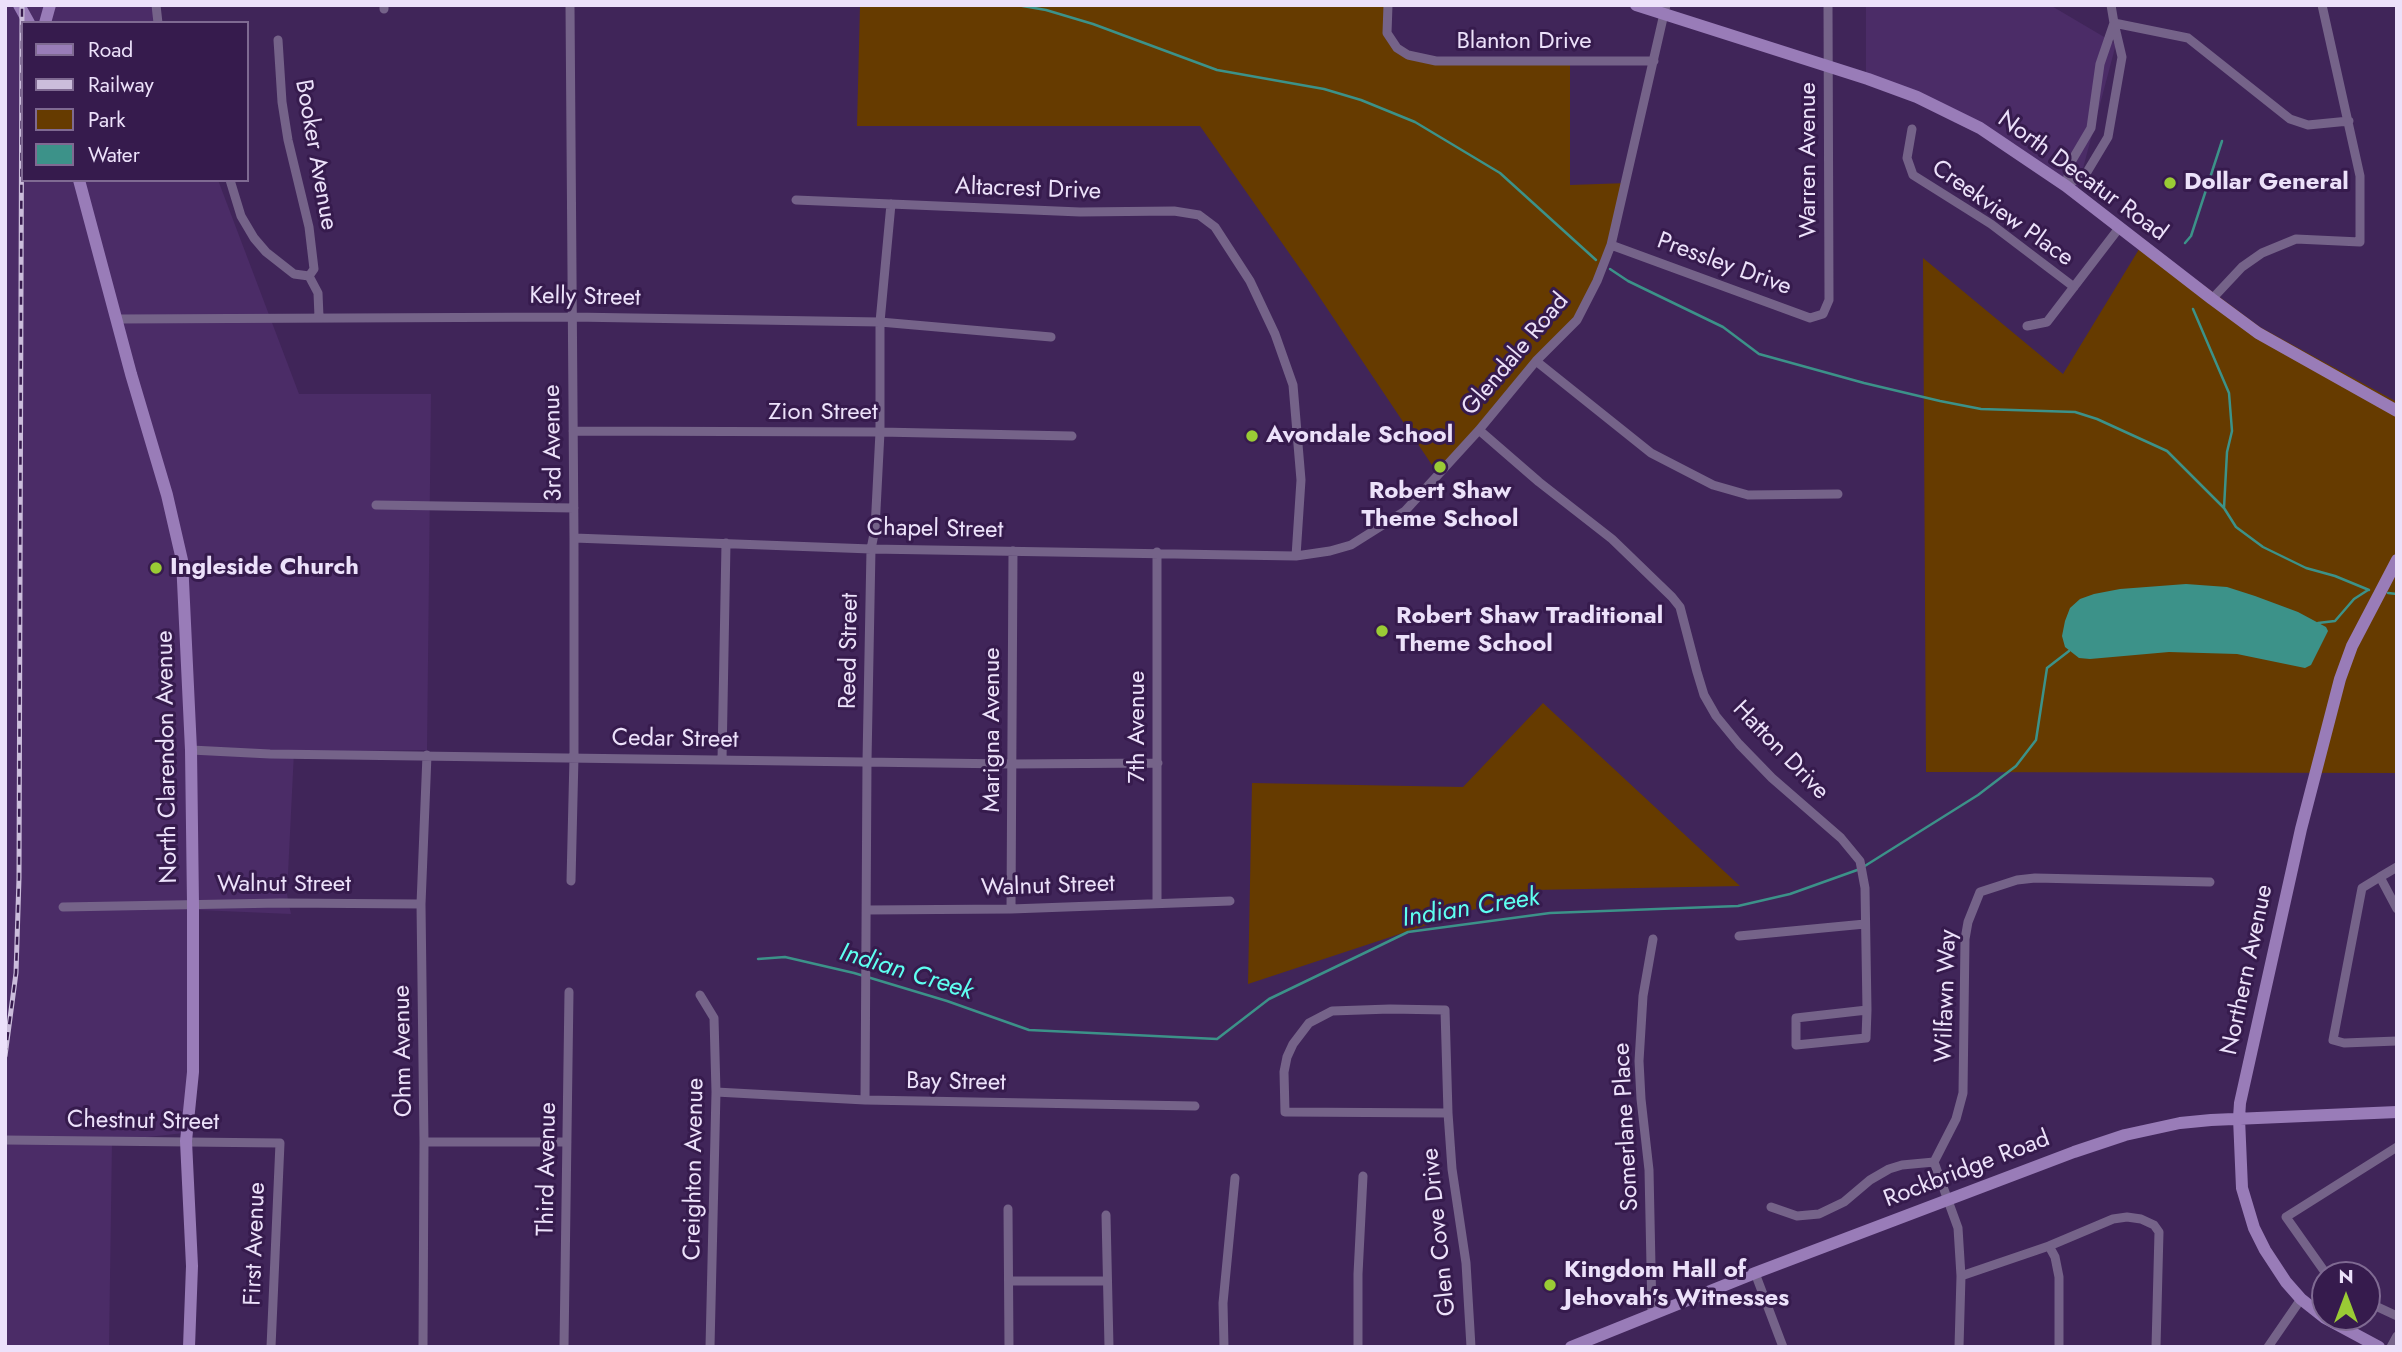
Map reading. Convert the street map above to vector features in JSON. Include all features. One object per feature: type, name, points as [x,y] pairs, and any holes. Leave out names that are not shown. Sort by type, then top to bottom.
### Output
[{"type":"street","points":[[19,5],[28,21]]},
{"type":"street","name":"3rd Avenue","points":[[570,5],[574,508],[571,881]]},
{"type":"street","name":"Blanton Drive","points":[[1388,5],[1387,33],[1397,48],[1408,55],[1436,61],[1654,61]]},
{"type":"street","name":"North Decatur Road","points":[[1636,5],[1665,10],[1828,65],[1917,97],[1980,128],[2066,186],[2258,333],[2397,411]]},
{"type":"street","name":"Warren Avenue","points":[[1823,314],[1829,300],[1829,5]]},
{"type":"street","points":[[2066,186],[2087,172],[2108,137],[2122,57],[2111,5]]},
{"type":"street","points":[[2212,299],[2242,267],[2262,253],[2296,239],[2360,242],[2360,176],[2322,5]]},
{"type":"street","name":"Glendale Road","points":[[1296,556],[1351,545],[1405,511],[1479,430],[1536,361],[1577,320],[1597,281],[1611,245],[1665,10]]},
{"type":"street","points":[[2114,23],[2188,38],[2290,119],[2308,125],[2349,121]]},
{"type":"street","points":[[2066,186],[2071,162],[2091,128],[2100,64],[2114,23]]},
{"type":"street","name":"Booker Avenue","points":[[278,40],[282,102],[288,140],[309,226],[314,269],[309,276]]},
{"type":"street","name":"Creekview Place","points":[[1912,130],[1907,158],[1913,175],[1991,224],[2074,288]]},
{"type":"street","points":[[2089,132],[2106,141]]},
{"type":"street","name":"North Clarendon Avenue","points":[[80,182],[131,374],[171,508],[182,560],[191,750],[193,904],[193,1072],[186,1141],[192,1266],[189,1347]]},
{"type":"street","points":[[231,182],[240,216],[254,238],[266,252],[294,274],[309,276],[318,293],[320,317]]},
{"type":"street","name":"Altacrest Drive","points":[[796,200],[1080,212],[1174,211],[1199,215],[1214,227],[1250,281],[1275,334],[1293,385],[1301,480],[1296,556]]},
{"type":"street","name":"Reed Street","points":[[865,1100],[871,549],[875,529],[880,432],[880,322],[891,204]]},
{"type":"street","points":[[2027,326],[2047,322],[2119,228]]},
{"type":"street","name":"Pressley Drive","points":[[1611,245],[1810,318],[1823,314]]},
{"type":"street","name":"Kelly Street","points":[[118,319],[572,317],[880,322],[1051,337]]},
{"type":"street","points":[[1536,361],[1651,453],[1713,485],[1748,495],[1838,494]]},
{"type":"street","name":"Hatton Drive","points":[[1479,430],[1539,482],[1612,539],[1672,597],[1680,607],[1704,695],[1716,716],[1772,778],[1841,838],[1860,861],[1865,888],[1867,1010],[1866,1038],[1796,1045],[1796,1018],[1867,1010]]},
{"type":"street","name":"Zion Street","points":[[573,431],[1072,436]]},
{"type":"street","points":[[376,506],[574,508]]},
{"type":"street","name":"Chapel Street","points":[[574,538],[871,549],[1296,556]]},
{"type":"street","points":[[722,760],[726,544]]},
{"type":"street","name":"Marigna Avenue","points":[[1010,909],[1013,551]]},
{"type":"street","name":"7th Avenue","points":[[1157,552],[1157,902]]},
{"type":"street","name":"Northern Avenue","points":[[2379,1347],[2347,1331],[2301,1299],[2265,1250],[2251,1219],[2242,1188],[2239,1118],[2301,829],[2340,679],[2352,646],[2397,560]]},
{"type":"street","name":"Cedar Street","points":[[191,750],[270,754],[1012,764],[1158,763]]},
{"type":"street","name":"Ohm Avenue","points":[[423,1347],[421,904],[427,755]]},
{"type":"street","points":[[2397,867],[2362,888],[2333,1040],[2344,1043],[2397,1041]]},
{"type":"street","points":[[2381,877],[2397,909]]},
{"type":"street","name":"Wilfawn Way","points":[[1934,1162],[1956,1119],[1963,1093],[1965,939],[1968,922],[1980,892],[2017,880],[2035,878],[2210,882]]},
{"type":"street","name":"Walnut Street","points":[[867,910],[1010,909],[1230,901]]},
{"type":"street","name":"Walnut Street","points":[[62,907],[421,904]]},
{"type":"street","points":[[1739,936],[1865,924]]},
{"type":"street","name":"Somerlane Place","points":[[1652,1314],[1649,1170],[1639,1061],[1643,996],[1653,939]]},
{"type":"street","name":"Third Avenue","points":[[564,1347],[569,992]]},
{"type":"street","name":"Creighton Avenue","points":[[700,995],[714,1018],[716,1092],[710,1347]]},
{"type":"street","name":"Glen Cove Drive","points":[[1448,1113],[1285,1112],[1284,1072],[1287,1057],[1309,1023],[1332,1012],[1445,1010],[1452,1169],[1466,1263],[1471,1347]]},
{"type":"street","name":"Bay Street","points":[[716,1092],[865,1100],[1195,1106]]},
{"type":"street","name":"Rockbridge Road","points":[[1571,1347],[1755,1273],[2125,1135],[2180,1123],[2239,1118],[2397,1112]]},
{"type":"street","name":"Chestnut Street","points":[[5,1140],[280,1143]]},
{"type":"street","points":[[424,1142],[568,1142]]},
{"type":"street","name":"First Avenue","points":[[271,1347],[280,1143]]},
{"type":"street","points":[[2317,1261],[2286,1217],[2397,1147]]},
{"type":"street","points":[[1771,1207],[1797,1216],[1819,1214],[1844,1202],[1889,1168],[1934,1162],[1958,1228],[1961,1276],[1959,1347]]},
{"type":"street","points":[[1358,1347],[1358,1274],[1363,1176]]},
{"type":"street","points":[[1224,1347],[1223,1303],[1235,1178]]},
{"type":"street","points":[[1008,1209],[1009,1347]]},
{"type":"street","points":[[1106,1215],[1109,1347]]},
{"type":"street","points":[[1961,1276],[2049,1246],[2113,1220],[2127,1217],[2141,1219],[2154,1225],[2159,1232],[2156,1347]]},
{"type":"street","points":[[2049,1246],[2055,1257],[2059,1277],[2059,1347]]},
{"type":"street","points":[[1755,1273],[1783,1347]]},
{"type":"street","points":[[1009,1281],[1107,1281]]},
{"type":"street","points":[[2269,1347],[2301,1299]]},
{"type":"street","points":[[2381,1309],[2397,1316]]},
{"type":"street","points":[[2390,1347],[2397,1336]]},
{"type":"shaded area","points":[[5,5],[151,5],[156,21],[21,21],[21,182],[219,182],[299,394],[431,394],[427,750],[294,752],[287,894],[291,914],[198,910],[193,1132],[112,1141],[109,1347],[5,1347]]},
{"type":"shaded area","points":[[1866,5],[2050,5],[2116,44],[2077,191],[2016,145],[1923,93],[1866,74]]},
{"type":"green space","points":[[860,5],[1385,5],[1392,41],[1425,60],[1570,64],[1570,185],[1628,183],[1606,266],[1570,327],[1438,474],[1308,280],[1200,126],[857,126]]},
{"type":"green space","points":[[2144,241],[2260,327],[2397,402],[2397,773],[1926,772],[1923,258],[2063,374]]},
{"type":"green space","points":[[1543,703],[1740,886],[1533,890],[1248,984],[1252,783],[1463,787]]},
{"type":"water","points":[[2186,584],[2227,587],[2255,596],[2298,612],[2326,627],[2328,631],[2311,665],[2305,668],[2237,654],[2169,652],[2090,659],[2079,658],[2065,647],[2062,636],[2065,621],[2070,608],[2080,599],[2120,589]]},
{"type":"waterway","points":[[1017,5],[1046,10],[1093,24],[1217,70],[1324,89],[1361,100],[1415,122],[1500,173],[1596,260]]},
{"type":"waterway","points":[[2185,243],[2191,236],[2222,141]]},
{"type":"waterway","points":[[1610,269],[1628,281],[1723,327],[1759,354],[1864,383],[1981,409],[2075,412],[2097,419],[2167,451],[2224,508],[2236,527],[2263,547],[2306,568],[2369,590]]},
{"type":"waterway","points":[[2193,309],[2229,393],[2232,431],[2227,452],[2224,508]]},
{"type":"waterway","name":"Indian Creek","points":[[2318,623],[2335,621],[2354,599],[2368,590]]},
{"type":"waterway","name":"Indian Creek","points":[[2388,593],[2397,594]]},
{"type":"waterway","name":"Indian Creek","points":[[758,959],[785,957],[854,973],[947,1001],[1029,1030],[1217,1039],[1269,999],[1408,932],[1550,913],[1738,906],[1790,894],[1860,869],[1978,795],[2016,766],[2036,740],[2047,668],[2069,651]]},
{"type":"railway","points":[[22,5],[22,21]]},
{"type":"railway","points":[[5,1056],[16,973],[19,878],[21,182]]},
{"type":"place","name":"Dollar General","points":[[2170,183]]},
{"type":"place","name":"Avondale School","points":[[1252,436]]},
{"type":"place","name":"Robert Shaw Theme School","points":[[1440,467]]},
{"type":"place","name":"Ingleside Church","points":[[156,568]]},
{"type":"place","name":"Robert Shaw Traditional Theme School","points":[[1382,631]]},
{"type":"place","name":"Kingdom Hall of Jehovah’s Witnesses","points":[[1550,1285]]}]
